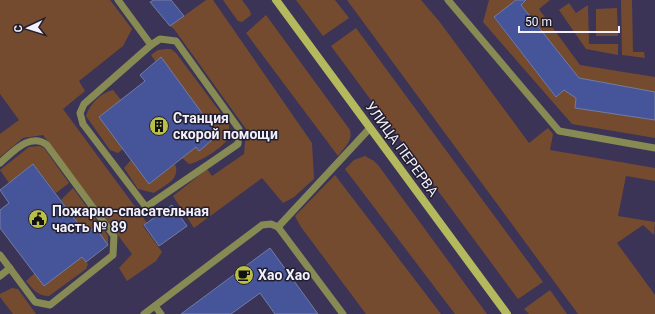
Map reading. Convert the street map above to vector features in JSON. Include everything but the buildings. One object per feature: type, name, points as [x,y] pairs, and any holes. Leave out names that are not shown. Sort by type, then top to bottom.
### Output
[{"type":"street","name":"УЛИЦА ПЕРЕРВА","points":[[276,0],[508,314]]},
{"type":"lane","points":[[118,0],[151,45]]},
{"type":"lane","points":[[448,0],[559,131],[655,148]]},
{"type":"lane","points":[[160,39],[176,41],[239,129],[238,144],[146,207],[83,124],[80,113],[84,104],[151,45],[160,39]]},
{"type":"lane","points":[[278,227],[370,128]]},
{"type":"lane","points":[[0,163],[23,144],[33,141],[41,141],[47,145],[114,236],[113,255],[50,305],[35,302],[0,255]]},
{"type":"lane","points":[[144,314],[262,225],[271,224],[278,227],[343,314]]},
{"type":"lane","points":[[0,276],[10,268]]},
{"type":"lane","points":[[155,306],[161,314]]},
{"type":"shaded area","points":[[0,0],[110,0],[132,29],[123,46],[79,81],[85,91],[63,109],[147,223],[143,226],[162,252],[156,261],[127,281],[119,268],[132,254],[43,135],[23,138],[0,157],[0,134],[19,120],[0,94]]},
{"type":"shaded area","points":[[206,0],[213,0],[312,143],[314,179],[294,197],[283,203],[262,178],[194,228],[173,196],[207,169],[212,176],[244,154],[246,129],[174,29],[170,26]]},
{"type":"shaded area","points":[[223,0],[242,0],[250,11],[251,15],[242,22],[238,21]]},
{"type":"shaded area","points":[[296,0],[335,0],[349,18],[323,36]]},
{"type":"shaded area","points":[[347,0],[421,0],[439,21],[529,143],[548,128],[553,134],[550,150],[655,168],[655,181],[626,176],[618,216],[655,222],[654,235],[643,225],[617,243],[655,295],[655,314],[578,314]]},
{"type":"shaded area","points":[[489,0],[516,0],[494,18],[556,97],[564,90],[576,98],[575,108],[655,120],[655,138],[572,124],[483,22]]},
{"type":"shaded area","points":[[527,0],[550,0],[539,9],[580,65],[655,77],[655,92],[579,78],[521,5]]},
{"type":"shaded area","points":[[621,0],[632,0],[633,52],[644,52],[645,58],[622,55]]},
{"type":"shaded area","points":[[569,3],[576,13],[588,5],[589,44],[618,44],[618,55],[586,49],[559,10]]},
{"type":"shaded area","points":[[617,8],[618,36],[596,36],[596,9]]},
{"type":"shaded area","points":[[266,15],[350,130],[351,134],[349,141],[338,156],[246,33]]},
{"type":"shaded area","points":[[356,28],[543,282],[518,299],[331,46]]},
{"type":"shaded area","points":[[171,49],[176,53],[229,124],[229,137],[224,144],[209,155],[189,164],[182,158],[196,147],[199,151],[218,135],[161,58],[156,62],[151,55],[158,50]]},
{"type":"shaded area","points":[[113,90],[121,100],[99,117],[123,149],[118,153],[110,150],[86,116],[90,107],[100,96]]},
{"type":"shaded area","points":[[40,146],[44,148],[69,183],[56,193],[33,164],[9,183],[0,170],[29,147]]},
{"type":"shaded area","points":[[365,156],[378,165],[487,314],[455,314],[345,169],[354,160]]},
{"type":"shaded area","points":[[131,160],[149,184],[175,164],[176,174],[171,181],[154,193],[138,189],[124,168]]},
{"type":"shaded area","points":[[335,175],[441,314],[366,314],[301,227],[295,216]]},
{"type":"shaded area","points":[[73,188],[108,236],[108,245],[95,228],[86,234],[61,200]]},
{"type":"shaded area","points":[[82,257],[88,264],[86,269],[49,296],[41,295],[26,281],[35,273]]},
{"type":"shaded area","points":[[12,288],[18,289],[36,314],[13,314],[0,297],[0,294]]},
{"type":"shaded area","points":[[550,290],[567,314],[529,314],[524,309]]},
{"type":"place","name":"Станция скорой помощи","points":[[159,126]]},
{"type":"place","name":"Пожарно-спасательная часть № 89","points":[[38,219]]},
{"type":"place","name":"Хао Хао","points":[[244,275]]}]
